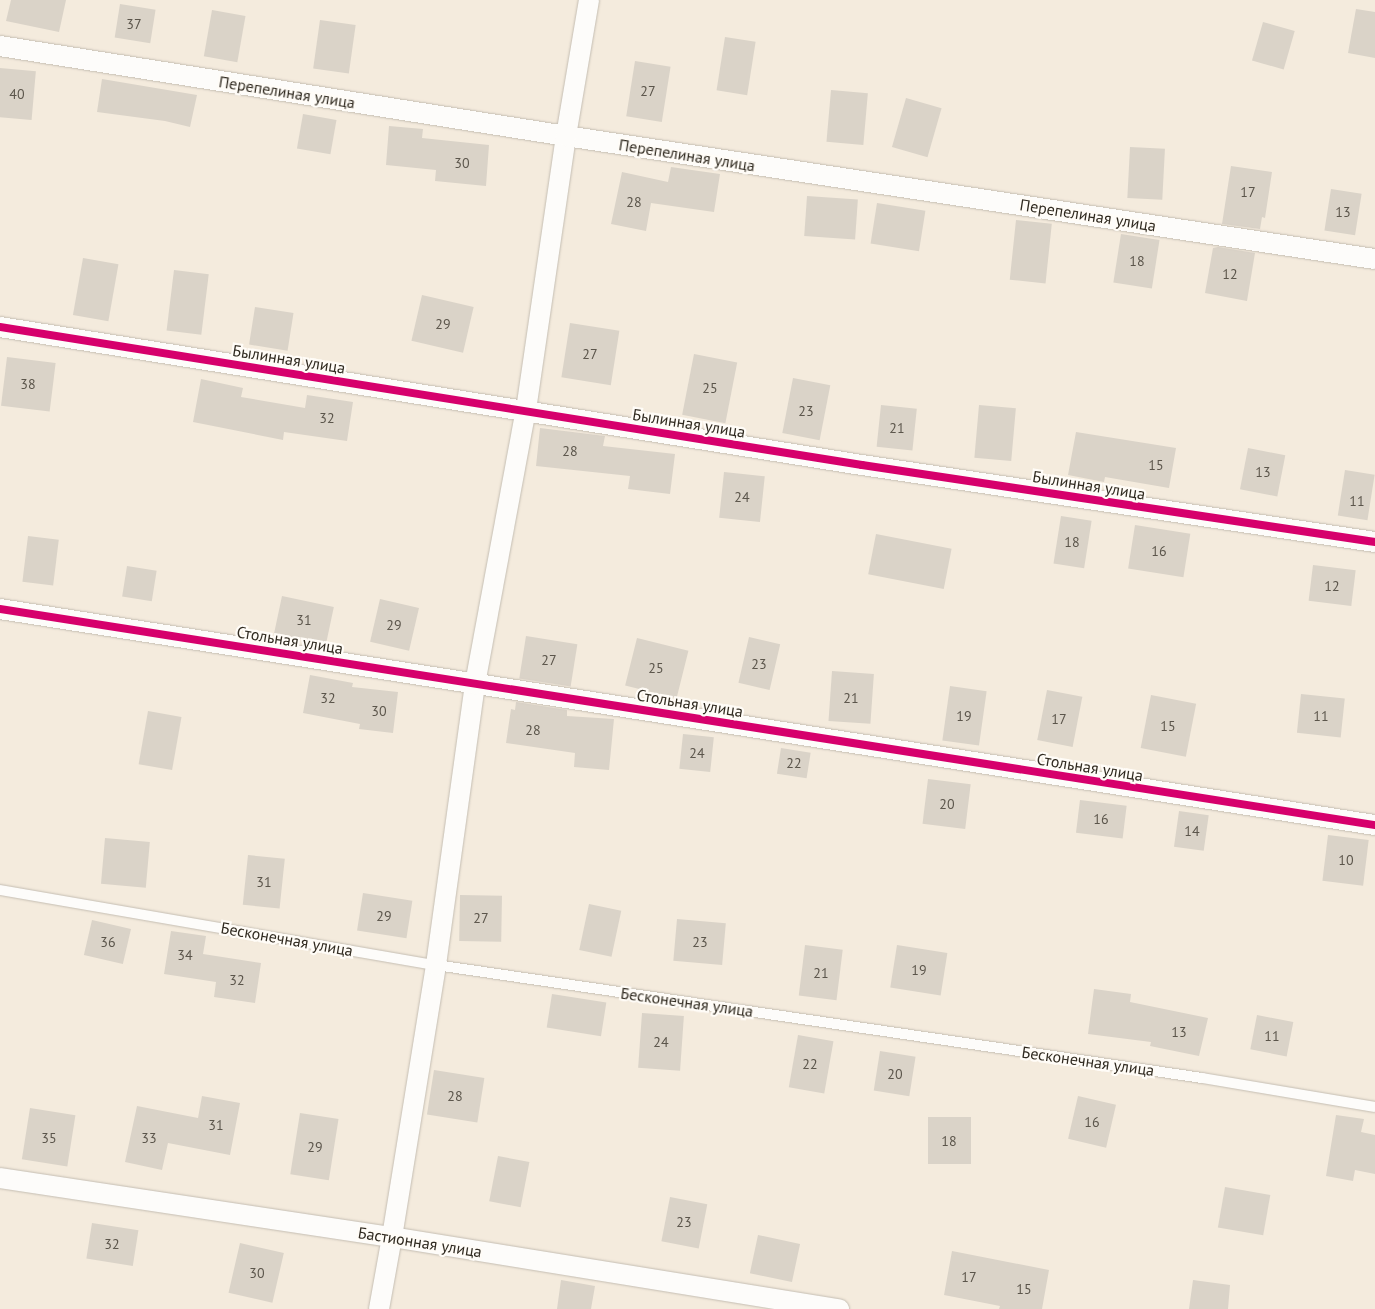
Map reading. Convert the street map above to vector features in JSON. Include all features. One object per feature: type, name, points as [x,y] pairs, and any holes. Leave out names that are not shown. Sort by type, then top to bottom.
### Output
[{"type":"street","points":[[379,1309],[436,965],[475,684],[526,410],[566,136],[589,0]]},
{"type":"street","name":"Перепелиная улица","points":[[0,46],[566,136],[1375,259]]},
{"type":"street","name":"Былинная улица","points":[[0,326],[862,465],[1375,542]]},
{"type":"street","name":"Стольная улица","points":[[0,609],[1375,826]]},
{"type":"street","name":"Бастионная улица","points":[[0,1178],[392,1237],[839,1309]]},
{"type":"lane","name":"Бесконечная улица","points":[[0,890],[436,965],[1192,1076],[1375,1107]]},
{"type":"building","points":[[11,0],[66,0],[59,32],[6,21]]},
{"type":"building","points":[[120,4],[156,10],[150,43],[115,38]]},
{"type":"building","points":[[1356,9],[1375,12],[1375,58],[1348,53]]},
{"type":"building","points":[[212,10],[245,16],[237,62],[204,56]]},
{"type":"building","points":[[320,20],[356,25],[349,74],[313,69]]},
{"type":"building","points":[[1263,22],[1295,31],[1284,70],[1252,60]]},
{"type":"building","points":[[725,37],[756,42],[747,95],[717,90]]},
{"type":"building","points":[[635,61],[671,67],[662,122],[626,116]]},
{"type":"building","points":[[0,68],[36,71],[32,120],[0,117]]},
{"type":"building","points":[[102,79],[197,95],[190,127],[165,121],[97,112]]},
{"type":"building","points":[[831,90],[868,93],[863,145],[826,142]]},
{"type":"building","points":[[906,98],[942,108],[928,157],[892,147]]},
{"type":"building","points":[[303,114],[336,120],[330,154],[297,148]]},
{"type":"building","points":[[389,126],[423,129],[422,138],[489,145],[486,186],[435,181],[436,170],[386,165]]},
{"type":"building","points":[[1130,147],[1165,149],[1162,200],[1127,198]]},
{"type":"building","points":[[1231,166],[1272,172],[1265,218],[1262,217],[1260,229],[1222,224]]},
{"type":"building","points":[[671,167],[720,174],[714,212],[651,203],[646,231],[611,224],[622,172],[668,182]]},
{"type":"building","points":[[1331,189],[1362,194],[1355,235],[1324,230]]},
{"type":"building","points":[[807,196],[858,200],[855,239],[804,236]]},
{"type":"building","points":[[877,203],[925,211],[919,251],[871,243]]},
{"type":"building","points":[[1016,220],[1052,224],[1046,283],[1010,280]]},
{"type":"building","points":[[1121,234],[1160,240],[1152,288],[1113,282]]},
{"type":"building","points":[[1218,247],[1255,253],[1247,301],[1205,293],[1213,248]]},
{"type":"building","points":[[83,258],[118,264],[108,321],[73,315]]},
{"type":"building","points":[[174,270],[209,274],[201,335],[167,331]]},
{"type":"building","points":[[422,295],[474,307],[463,353],[411,341]]},
{"type":"building","points":[[255,307],[294,313],[288,351],[249,345]]},
{"type":"building","points":[[570,323],[619,331],[611,385],[561,377]]},
{"type":"building","points":[[694,354],[737,362],[725,423],[682,415]]},
{"type":"building","points":[[7,357],[56,363],[50,412],[1,406]]},
{"type":"building","points":[[793,378],[830,385],[820,440],[782,433]]},
{"type":"building","points":[[201,379],[243,388],[241,397],[305,408],[307,395],[353,402],[347,441],[284,432],[283,440],[193,422]]},
{"type":"building","points":[[881,405],[917,409],[912,451],[877,447]]},
{"type":"building","points":[[979,405],[1016,408],[1011,461],[974,458]]},
{"type":"building","points":[[540,428],[605,436],[603,446],[675,454],[670,494],[628,489],[630,476],[536,466]]},
{"type":"building","points":[[1076,432],[1176,448],[1169,488],[1105,477],[1104,482],[1068,475]]},
{"type":"building","points":[[1248,448],[1285,455],[1277,496],[1240,489]]},
{"type":"building","points":[[1345,470],[1375,475],[1367,520],[1338,515]]},
{"type":"building","points":[[724,472],[765,476],[760,522],[719,518]]},
{"type":"building","points":[[1061,516],[1092,521],[1084,568],[1053,563]]},
{"type":"building","points":[[1135,525],[1190,534],[1183,577],[1128,568]]},
{"type":"building","points":[[876,534],[952,549],[944,589],[868,574]]},
{"type":"building","points":[[28,536],[59,540],[53,585],[22,582]]},
{"type":"building","points":[[1313,565],[1356,570],[1351,606],[1309,601]]},
{"type":"building","points":[[127,566],[157,571],[152,601],[122,597]]},
{"type":"building","points":[[282,596],[334,607],[326,644],[274,633]]},
{"type":"building","points":[[380,599],[419,608],[409,651],[370,642]]},
{"type":"building","points":[[526,636],[577,644],[571,687],[519,678]]},
{"type":"building","points":[[749,637],[780,644],[770,690],[738,683]]},
{"type":"building","points":[[637,638],[688,651],[677,698],[625,686]]},
{"type":"building","points":[[832,671],[874,674],[870,724],[829,721]]},
{"type":"building","points":[[310,675],[353,683],[352,687],[398,692],[393,733],[359,729],[360,724],[303,713]]},
{"type":"building","points":[[950,686],[987,691],[979,746],[942,740]]},
{"type":"building","points":[[1047,690],[1082,697],[1073,747],[1037,740]]},
{"type":"building","points":[[1301,694],[1345,699],[1341,737],[1297,733]]},
{"type":"building","points":[[1151,695],[1196,704],[1186,757],[1141,748]]},
{"type":"building","points":[[516,702],[567,710],[567,716],[614,719],[609,770],[574,767],[575,753],[506,743],[511,709],[515,710]]},
{"type":"building","points":[[148,711],[181,717],[172,770],[139,764]]},
{"type":"building","points":[[683,734],[714,737],[710,772],[679,769]]},
{"type":"building","points":[[781,748],[811,753],[807,778],[777,774]]},
{"type":"building","points":[[928,779],[971,784],[965,829],[923,824]]},
{"type":"building","points":[[1080,800],[1127,806],[1123,838],[1076,833]]},
{"type":"building","points":[[1179,811],[1209,815],[1204,851],[1174,847]]},
{"type":"building","points":[[1328,835],[1369,840],[1363,886],[1322,881]]},
{"type":"building","points":[[105,838],[150,842],[146,888],[101,884]]},
{"type":"building","points":[[248,855],[285,859],[280,909],[243,905]]},
{"type":"building","points":[[363,893],[412,901],[406,938],[357,931]]},
{"type":"building","points":[[460,895],[502,896],[501,942],[459,941]]},
{"type":"building","points":[[589,904],[621,911],[612,957],[579,950]]},
{"type":"building","points":[[677,919],[726,923],[722,965],[673,961]]},
{"type":"building","points":[[92,920],[131,929],[123,964],[84,955]]},
{"type":"building","points":[[171,931],[206,936],[203,954],[261,963],[255,1003],[214,997],[216,982],[164,974]]},
{"type":"building","points":[[805,945],[843,950],[837,1000],[799,996]]},
{"type":"building","points":[[897,945],[947,953],[941,995],[890,987]]},
{"type":"building","points":[[1094,989],[1131,994],[1130,1002],[1208,1018],[1199,1056],[1150,1046],[1151,1042],[1088,1034]]},
{"type":"building","points":[[552,994],[606,1003],[601,1036],[547,1028]]},
{"type":"building","points":[[642,1013],[684,1016],[680,1071],[638,1068]]},
{"type":"building","points":[[1257,1015],[1293,1022],[1287,1056],[1250,1049]]},
{"type":"building","points":[[798,1035],[833,1041],[824,1093],[789,1087]]},
{"type":"building","points":[[880,1051],[916,1057],[909,1096],[874,1091]]},
{"type":"building","points":[[434,1070],[484,1078],[477,1122],[427,1114]]},
{"type":"building","points":[[202,1096],[240,1103],[230,1155],[168,1143],[162,1170],[125,1162],[137,1106],[198,1118]]},
{"type":"building","points":[[1078,1096],[1116,1105],[1106,1148],[1068,1139]]},
{"type":"building","points":[[30,1108],[75,1115],[67,1167],[22,1159]]},
{"type":"building","points":[[300,1113],[339,1119],[329,1180],[290,1174]]},
{"type":"building","points":[[1336,1115],[1364,1119],[1361,1132],[1375,1135],[1375,1174],[1355,1170],[1353,1181],[1326,1176]]},
{"type":"building","points":[[928,1117],[971,1117],[971,1164],[928,1164]]},
{"type":"building","points":[[498,1156],[529,1162],[521,1207],[489,1201]]},
{"type":"building","points":[[1225,1187],[1270,1195],[1263,1235],[1218,1227]]},
{"type":"building","points":[[670,1197],[707,1204],[699,1248],[661,1241]]},
{"type":"building","points":[[92,1223],[138,1230],[133,1266],[86,1259]]},
{"type":"building","points":[[758,1235],[800,1244],[792,1282],[750,1273]]},
{"type":"building","points":[[240,1243],[284,1253],[272,1303],[229,1293]]},
{"type":"building","points":[[952,1251],[1049,1270],[1042,1309],[999,1309],[1000,1306],[944,1295]]},
{"type":"building","points":[[561,1280],[595,1286],[591,1309],[557,1309]]},
{"type":"building","points":[[1193,1280],[1230,1285],[1228,1309],[1189,1309]]},
{"type":"cycle path","points":[[0,327],[862,465],[1375,542]]},
{"type":"cycle path","points":[[0,609],[1375,825]]}]
